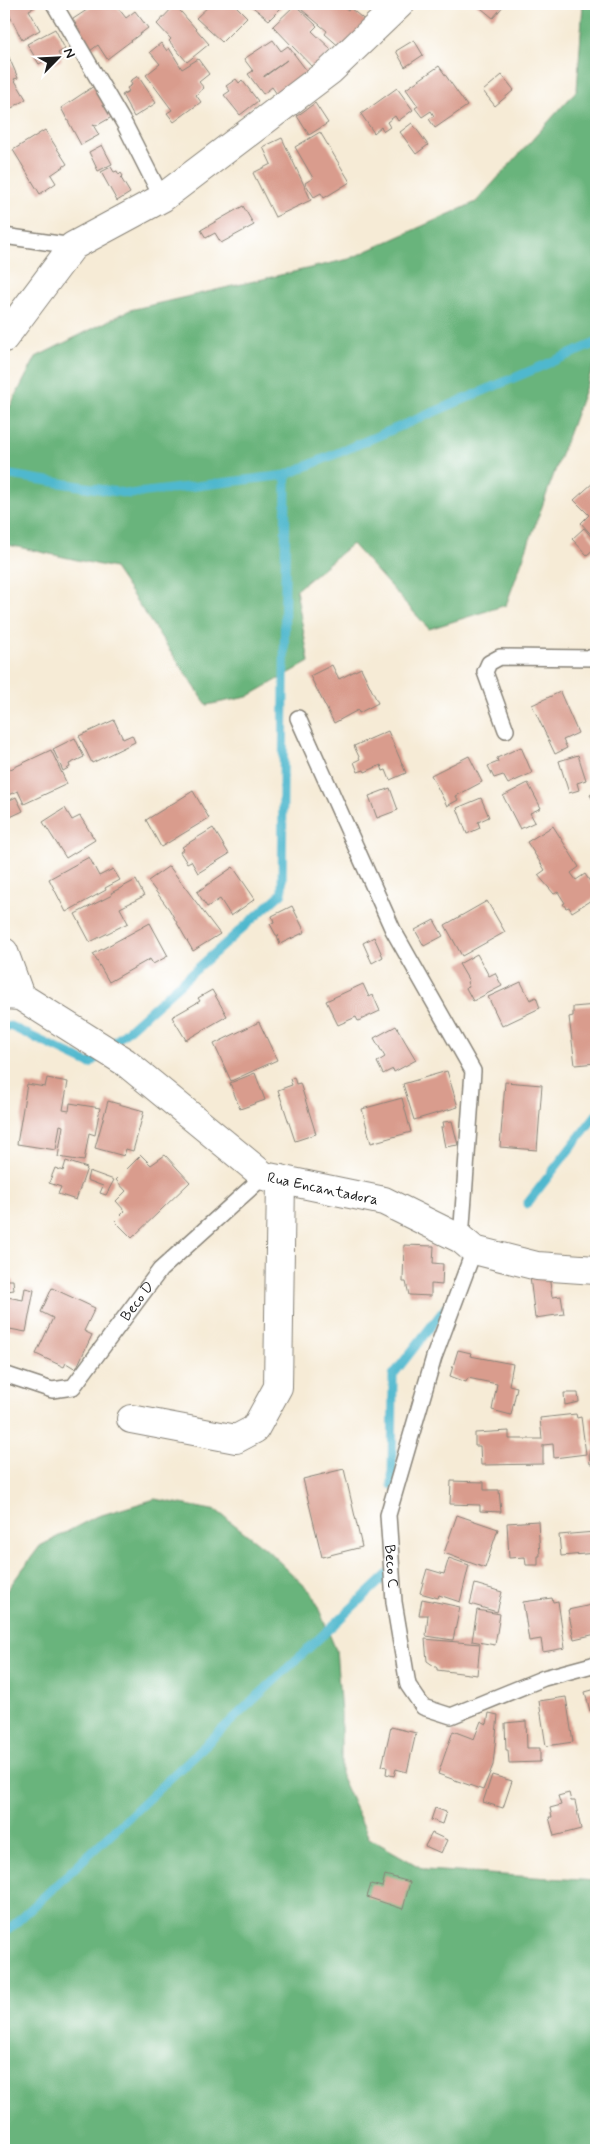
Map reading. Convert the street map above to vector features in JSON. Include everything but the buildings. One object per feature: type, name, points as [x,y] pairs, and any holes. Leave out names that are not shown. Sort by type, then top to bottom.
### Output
[{"type":"street","points":[[4,338],[73,246],[162,198],[331,70],[400,4]]},
{"type":"street","points":[[4,952],[12,996]]},
{"type":"street","name":"Rua Encantadora","points":[[12,996],[125,1062],[273,1177],[384,1202],[468,1244],[537,1266],[596,1270]]},
{"type":"street","points":[[131,1419],[236,1439],[255,1429],[278,1387],[273,1177]]},
{"type":"lane","points":[[54,4],[125,125],[162,198]]},
{"type":"lane","points":[[4,236],[73,246]]},
{"type":"lane","points":[[506,730],[485,672],[489,663],[500,657],[596,658]]},
{"type":"lane","name":"Beco C","points":[[298,718],[393,930],[473,1071],[468,1244],[388,1515],[394,1602],[408,1685],[424,1707],[451,1716],[544,1678],[596,1664]]},
{"type":"lane","name":"Beco D","points":[[4,1374],[52,1390],[73,1387],[160,1270],[273,1177]]},
{"type":"green space","points":[[583,4],[596,4],[596,359],[506,605],[429,629],[352,544],[296,590],[309,662],[247,697],[207,705],[114,568],[4,544],[4,418],[36,357],[130,310],[349,259],[476,202],[577,90]]},
{"type":"green space","points":[[155,1499],[217,1511],[266,1549],[312,1593],[336,1650],[341,1713],[341,1777],[369,1838],[425,1870],[596,1881],[596,2150],[4,2150],[4,1594],[40,1546],[95,1517]]},
{"type":"waterway","points":[[4,474],[130,494],[286,475],[596,343]]},
{"type":"waterway","points":[[4,1029],[10,1026],[90,1064],[282,893],[286,475]]},
{"type":"waterway","points":[[527,1204],[596,1115]]},
{"type":"waterway","points":[[392,1485],[393,1375],[450,1302]]},
{"type":"waterway","points":[[4,1934],[392,1570]]}]
